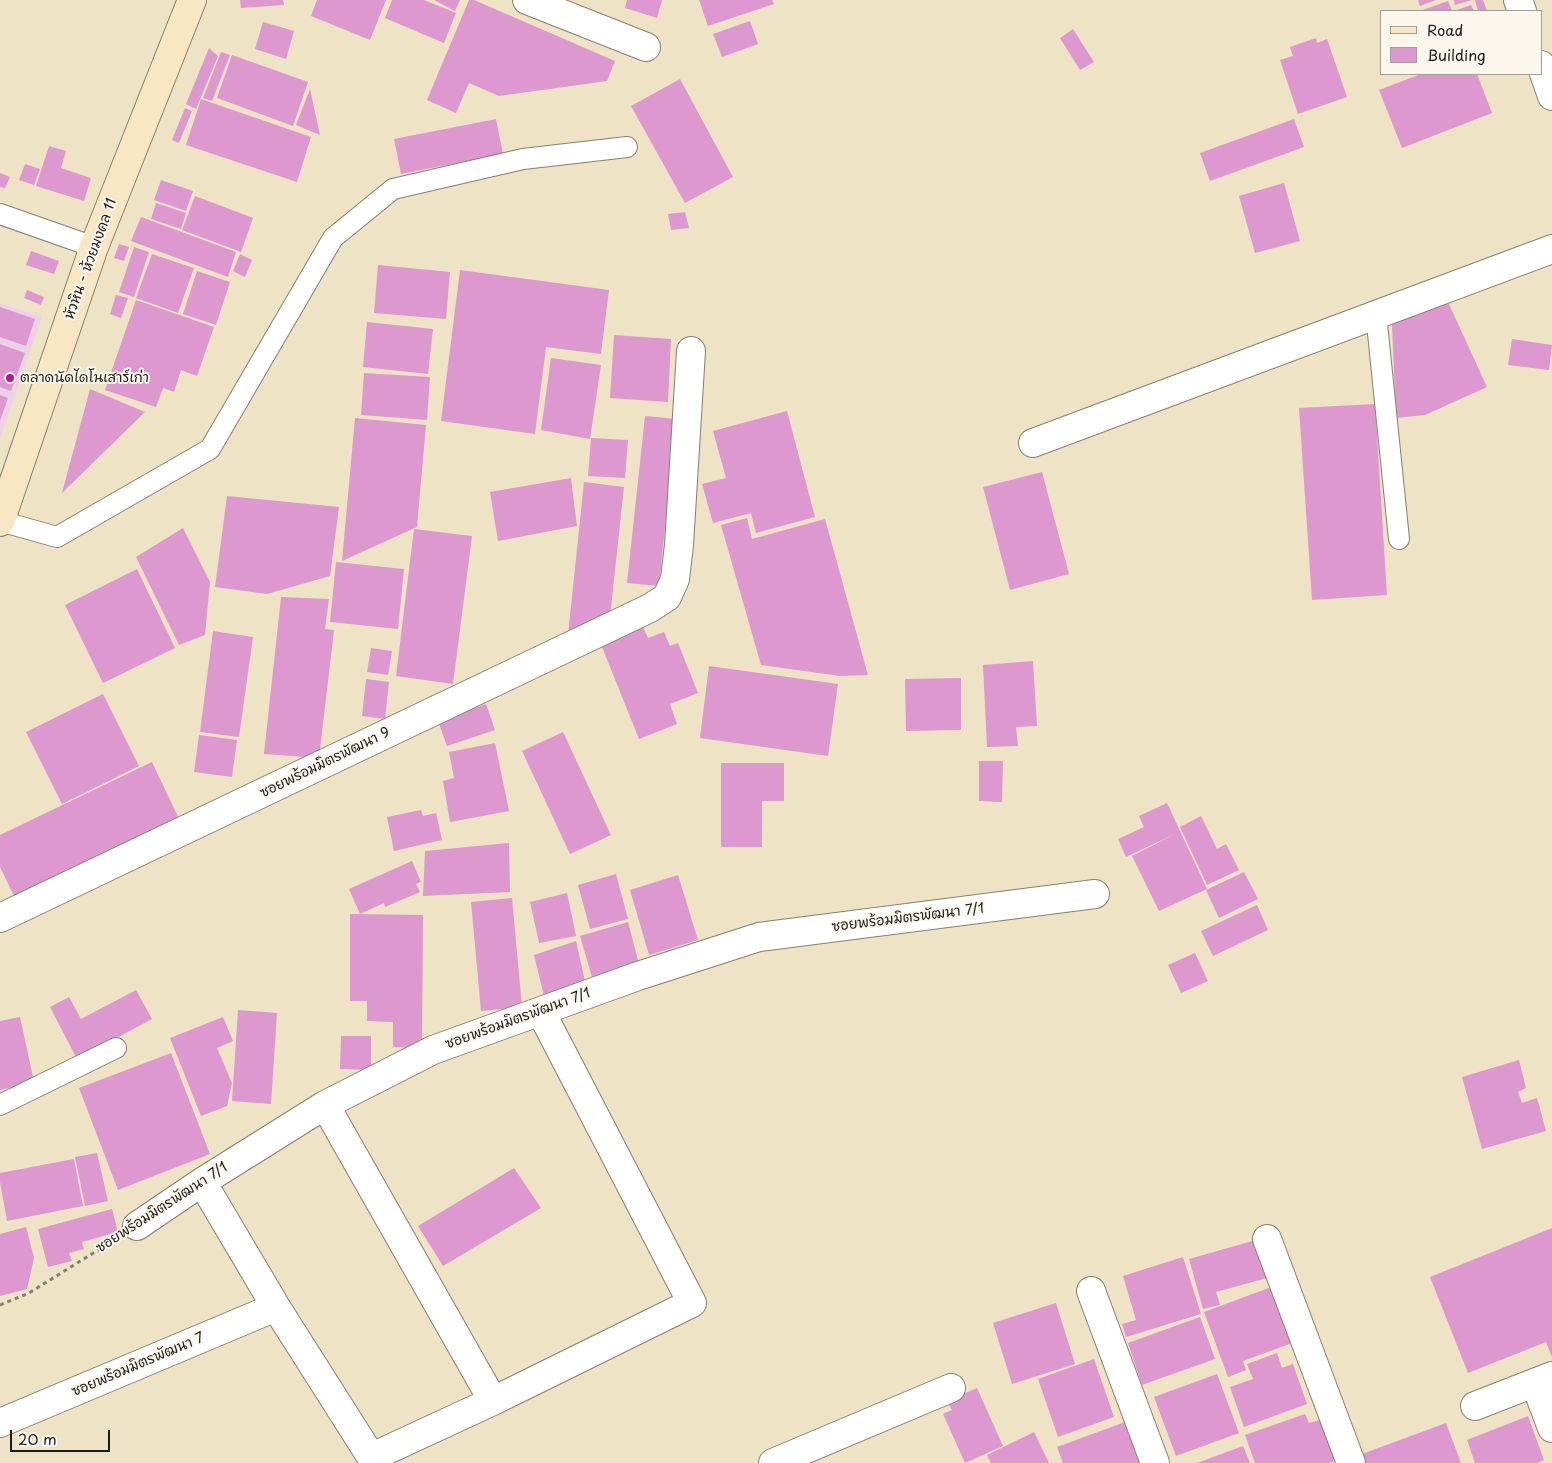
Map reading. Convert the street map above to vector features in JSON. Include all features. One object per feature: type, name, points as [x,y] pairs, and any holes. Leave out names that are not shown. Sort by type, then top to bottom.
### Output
[{"type":"street","name":"หัวหิน - ห้วยมงคล 11","points":[[0,522],[94,247],[192,0]]},
{"type":"street","points":[[527,0],[646,47]]},
{"type":"street","points":[[1542,68],[1552,96]]},
{"type":"street","points":[[1033,443],[1552,248]]},
{"type":"street","name":"ซอยพร้อมมิตรพัฒนา 9","points":[[0,918],[650,608],[667,597],[675,579],[679,545],[691,350]]},
{"type":"street","name":"ซอยพร้อมมิตรพัฒนา 7/1","points":[[138,1226],[202,1182],[325,1104],[433,1050],[638,976],[759,936],[1095,894]]},
{"type":"street","points":[[202,1182],[276,1307],[374,1460],[692,1303],[541,1012]]},
{"type":"street","points":[[325,1104],[493,1401]]},
{"type":"street","points":[[1267,1239],[1351,1463]]},
{"type":"street","points":[[1091,1291],[1155,1463]]},
{"type":"street","name":"ซอยพร้อมมิตรพัฒนา 7","points":[[0,1423],[276,1307]]},
{"type":"street","points":[[1474,1406],[1543,1380],[1552,1428]]},
{"type":"street","points":[[773,1463],[952,1388]]},
{"type":"lane","points":[[0,522],[57,536],[210,449],[334,238],[393,189],[523,159],[627,147]]},
{"type":"lane","points":[[0,214],[94,247]]},
{"type":"lane","points":[[1376,314],[1399,539]]},
{"type":"lane","points":[[0,1105],[116,1048]]},
{"type":"path","name":"ซอยพร้อมมิตรพัฒนา 7/1","points":[[0,1304],[29,1292],[138,1226]]},
{"type":"shaded area","name":"ตลาดนัดไดโนเสาร์เก่า","points":[[0,303],[42,317],[0,438]]},
{"type":"building","points":[[240,0],[283,0],[284,5],[241,8]]},
{"type":"building","points":[[317,0],[386,0],[370,40],[311,16]]},
{"type":"building","points":[[392,0],[424,0],[456,13],[444,43],[385,18]]},
{"type":"building","points":[[434,0],[460,0],[455,11]]},
{"type":"building","points":[[469,0],[474,0],[615,61],[607,81],[499,96],[469,83],[456,113],[427,100]]},
{"type":"building","points":[[627,0],[662,0],[657,18],[625,8]]},
{"type":"building","points":[[699,0],[772,0],[774,4],[708,26]]},
{"type":"building","points":[[1418,0],[1436,0],[1420,6]]},
{"type":"building","points":[[1454,0],[1472,0],[1455,5]]},
{"type":"building","points":[[1475,0],[1483,0],[1487,10],[1478,10]]},
{"type":"building","points":[[1448,1],[1452,10],[1423,10]]},
{"type":"building","points":[[1471,5],[1474,10],[1457,10]]},
{"type":"building","points":[[750,21],[758,44],[722,57],[713,34]]},
{"type":"building","points":[[263,22],[294,31],[286,59],[255,49]]},
{"type":"building","points":[[1073,29],[1094,62],[1080,70],[1060,38]]},
{"type":"building","points":[[1316,38],[1317,43],[1327,39],[1347,97],[1298,114],[1280,60],[1293,56],[1290,47]]},
{"type":"building","points":[[209,48],[218,56],[196,109],[186,104]]},
{"type":"building","points":[[221,52],[230,55],[212,101],[203,98]]},
{"type":"building","points":[[232,55],[308,82],[293,126],[217,98]]},
{"type":"building","points":[[1418,75],[1477,75],[1492,113],[1402,148],[1379,90]]},
{"type":"building","points":[[680,79],[733,177],[685,203],[631,106]]},
{"type":"building","points":[[310,89],[320,135],[296,125]]},
{"type":"building","points":[[201,99],[311,137],[297,182],[186,145]]},
{"type":"building","points":[[185,108],[192,111],[179,143],[172,140]]},
{"type":"building","points":[[496,119],[503,154],[401,174],[394,139]]},
{"type":"building","points":[[1294,119],[1304,147],[1210,181],[1200,153]]},
{"type":"building","points":[[49,146],[66,151],[61,168],[91,178],[84,201],[36,186]]},
{"type":"building","points":[[25,164],[40,169],[34,185],[19,180]]},
{"type":"building","points":[[0,173],[10,177],[5,188],[0,187]]},
{"type":"building","points":[[161,180],[193,191],[186,211],[154,200]]},
{"type":"building","points":[[1284,183],[1300,241],[1255,253],[1239,196]]},
{"type":"building","points":[[195,196],[253,218],[241,252],[182,230]]},
{"type":"building","points":[[156,203],[186,213],[181,229],[151,219]]},
{"type":"building","points":[[685,212],[689,228],[671,230],[668,214]]},
{"type":"building","points":[[141,217],[236,252],[228,277],[131,241]]},
{"type":"building","points":[[119,244],[129,247],[124,261],[114,258]]},
{"type":"building","points":[[134,247],[149,252],[134,297],[119,292]]},
{"type":"building","points":[[31,251],[59,261],[54,274],[26,265]]},
{"type":"building","points":[[152,254],[194,268],[178,313],[136,298]]},
{"type":"building","points":[[240,254],[252,260],[245,277],[233,271]]},
{"type":"building","points":[[378,265],[450,272],[446,319],[374,313]]},
{"type":"building","points":[[460,270],[609,290],[601,354],[546,347],[535,434],[441,421]]},
{"type":"building","points":[[197,271],[230,282],[216,325],[183,314]]},
{"type":"building","points":[[27,290],[44,297],[41,305],[24,298]]},
{"type":"building","points":[[116,295],[128,298],[121,318],[110,314]]},
{"type":"building","points":[[136,300],[214,327],[197,376],[181,370],[174,392],[163,388],[156,407],[105,390]]},
{"type":"building","points":[[1448,302],[1487,387],[1425,415],[1396,418],[1392,324]]},
{"type":"building","points":[[0,307],[35,319],[26,346],[0,337]]},
{"type":"building","points":[[367,322],[433,329],[428,374],[363,367]]},
{"type":"building","points":[[614,335],[671,339],[668,402],[610,398]]},
{"type":"building","points":[[1512,339],[1552,345],[1549,370],[1508,365]]},
{"type":"building","points":[[0,344],[25,353],[11,391],[0,387]]},
{"type":"building","points":[[551,358],[601,365],[590,439],[541,430]]},
{"type":"building","points":[[364,373],[430,377],[427,420],[361,415]]},
{"type":"building","points":[[90,389],[145,412],[62,493]]},
{"type":"building","points":[[0,395],[8,398],[0,421]]},
{"type":"building","points":[[1375,404],[1387,595],[1312,600],[1299,408]]},
{"type":"building","points":[[787,411],[815,517],[756,533],[751,513],[713,523],[702,484],[726,478],[713,431]]},
{"type":"building","points":[[645,416],[676,419],[659,586],[627,583]]},
{"type":"building","points":[[355,418],[426,425],[417,527],[342,561]]},
{"type":"building","points":[[591,438],[628,440],[625,478],[588,476]]},
{"type":"building","points":[[1042,472],[1069,574],[1010,590],[983,487]]},
{"type":"building","points":[[571,478],[577,526],[498,541],[490,492]]},
{"type":"building","points":[[584,482],[624,487],[610,617],[568,635]]},
{"type":"building","points":[[227,496],[339,507],[330,576],[267,594],[215,587]]},
{"type":"building","points":[[747,518],[752,539],[825,519],[868,675],[840,676],[761,665],[721,525]]},
{"type":"building","points":[[183,528],[210,582],[205,635],[179,645],[136,557]]},
{"type":"building","points":[[414,529],[472,536],[453,684],[396,676]]},
{"type":"building","points":[[336,562],[404,569],[398,629],[330,622]]},
{"type":"building","points":[[137,569],[175,648],[103,683],[65,605]]},
{"type":"building","points":[[281,597],[329,599],[325,629],[334,630],[319,758],[264,754]]},
{"type":"building","points":[[642,625],[648,638],[664,632],[670,646],[678,643],[698,693],[670,704],[677,724],[639,739],[600,642]]},
{"type":"building","points":[[213,631],[253,637],[239,737],[200,732]]},
{"type":"building","points":[[371,648],[392,651],[388,675],[367,672]]},
{"type":"building","points":[[1033,661],[1037,726],[1016,727],[1018,746],[987,747],[983,665]]},
{"type":"building","points":[[709,666],[838,684],[828,756],[700,738]]},
{"type":"building","points":[[961,678],[961,730],[906,731],[905,679]]},
{"type":"building","points":[[366,679],[389,682],[385,719],[362,716]]},
{"type":"building","points":[[103,694],[139,766],[62,804],[26,732]]},
{"type":"building","points":[[486,704],[495,730],[447,746],[438,721]]},
{"type":"building","points":[[563,732],[611,835],[570,854],[522,751]]},
{"type":"building","points":[[199,735],[237,740],[232,777],[194,772]]},
{"type":"building","points":[[495,743],[509,811],[450,822],[443,781],[454,778],[449,752]]},
{"type":"building","points":[[979,761],[1003,761],[1002,802],[979,801]]},
{"type":"building","points":[[152,762],[180,821],[16,900],[0,867],[0,835]]},
{"type":"building","points":[[721,763],[784,763],[784,801],[762,801],[762,847],[721,847]]},
{"type":"building","points":[[1167,803],[1207,889],[1159,911],[1132,856],[1175,834],[1126,857],[1118,839],[1144,827],[1139,816]]},
{"type":"building","points":[[421,810],[423,816],[436,813],[442,840],[394,851],[387,817]]},
{"type":"building","points":[[1201,816],[1217,849],[1226,844],[1239,870],[1207,885],[1180,827]]},
{"type":"building","points":[[509,843],[510,892],[423,896],[425,851]]},
{"type":"building","points":[[412,861],[421,882],[416,884],[420,892],[385,907],[384,903],[360,914],[349,889]]},
{"type":"building","points":[[1244,872],[1258,899],[1219,918],[1206,890]]},
{"type":"building","points":[[616,874],[628,919],[590,929],[578,885]]},
{"type":"building","points":[[678,875],[698,940],[649,955],[630,890]]},
{"type":"building","points":[[567,893],[576,936],[539,943],[530,902]]},
{"type":"building","points":[[512,898],[522,1007],[481,1011],[471,902]]},
{"type":"building","points":[[1257,905],[1268,930],[1213,956],[1201,931]]},
{"type":"building","points":[[350,914],[423,915],[422,1048],[393,1047],[393,1022],[367,1021],[367,1001],[350,1001]]},
{"type":"building","points":[[628,922],[639,964],[592,977],[580,936]]},
{"type":"building","points":[[576,941],[586,986],[544,996],[534,955]]},
{"type":"building","points":[[1195,953],[1208,981],[1181,993],[1168,965]]},
{"type":"building","points":[[136,990],[152,1019],[77,1059],[50,1007],[69,997],[81,1019]]},
{"type":"building","points":[[238,1010],[277,1013],[271,1104],[232,1101]]},
{"type":"building","points":[[20,1017],[34,1082],[0,1090],[0,1021]]},
{"type":"building","points":[[223,1017],[233,1041],[217,1048],[232,1083],[227,1106],[201,1116],[170,1038]]},
{"type":"building","points":[[341,1036],[371,1036],[371,1070],[340,1069]]},
{"type":"building","points":[[171,1053],[210,1154],[118,1190],[79,1088]]},
{"type":"building","points":[[1519,1060],[1526,1088],[1518,1092],[1522,1103],[1537,1098],[1546,1131],[1482,1149],[1462,1077]]},
{"type":"building","points":[[97,1153],[108,1201],[85,1206],[75,1157]]},
{"type":"building","points":[[74,1159],[83,1206],[7,1221],[0,1173]]},
{"type":"building","points":[[514,1168],[541,1208],[443,1266],[418,1226]]},
{"type":"building","points":[[112,1209],[118,1232],[82,1242],[84,1249],[69,1253],[72,1261],[48,1267],[38,1229]]},
{"type":"building","points":[[26,1227],[34,1258],[27,1289],[0,1296],[0,1234]]},
{"type":"building","points":[[1552,1228],[1552,1357],[1546,1342],[1468,1373],[1430,1277]]},
{"type":"building","points":[[1256,1240],[1267,1278],[1216,1292],[1220,1305],[1203,1309],[1189,1259]]},
{"type":"building","points":[[1183,1257],[1201,1314],[1126,1337],[1122,1324],[1136,1320],[1123,1276]]},
{"type":"building","points":[[1274,1286],[1295,1342],[1243,1361],[1246,1370],[1228,1377],[1204,1312]]},
{"type":"building","points":[[1056,1303],[1075,1364],[1012,1384],[993,1323]]},
{"type":"building","points":[[1200,1317],[1215,1359],[1142,1385],[1128,1343]]},
{"type":"building","points":[[1277,1353],[1282,1368],[1293,1364],[1307,1404],[1244,1427],[1230,1387],[1253,1379],[1247,1364]]},
{"type":"building","points":[[1094,1359],[1114,1417],[1058,1437],[1038,1379]]},
{"type":"building","points":[[1217,1374],[1239,1433],[1176,1456],[1154,1397]]},
{"type":"building","points":[[977,1388],[1003,1446],[965,1463],[943,1414],[952,1410],[947,1401]]},
{"type":"building","points":[[1305,1414],[1309,1423],[1323,1419],[1338,1460],[1329,1463],[1255,1463],[1245,1435]]},
{"type":"building","points":[[1528,1416],[1544,1460],[1537,1463],[1475,1463],[1467,1440]]},
{"type":"building","points":[[1125,1422],[1140,1463],[1063,1463],[1057,1447]]},
{"type":"building","points":[[1446,1423],[1461,1463],[1365,1463],[1362,1454]]},
{"type":"building","points":[[1034,1432],[1049,1463],[991,1463],[987,1455]]},
{"type":"building","points":[[1243,1446],[1250,1463],[1197,1463]]},
{"type":"place","name":"ตลาดนัดไดโนเสาร์เก่า","points":[[10,378]]}]
